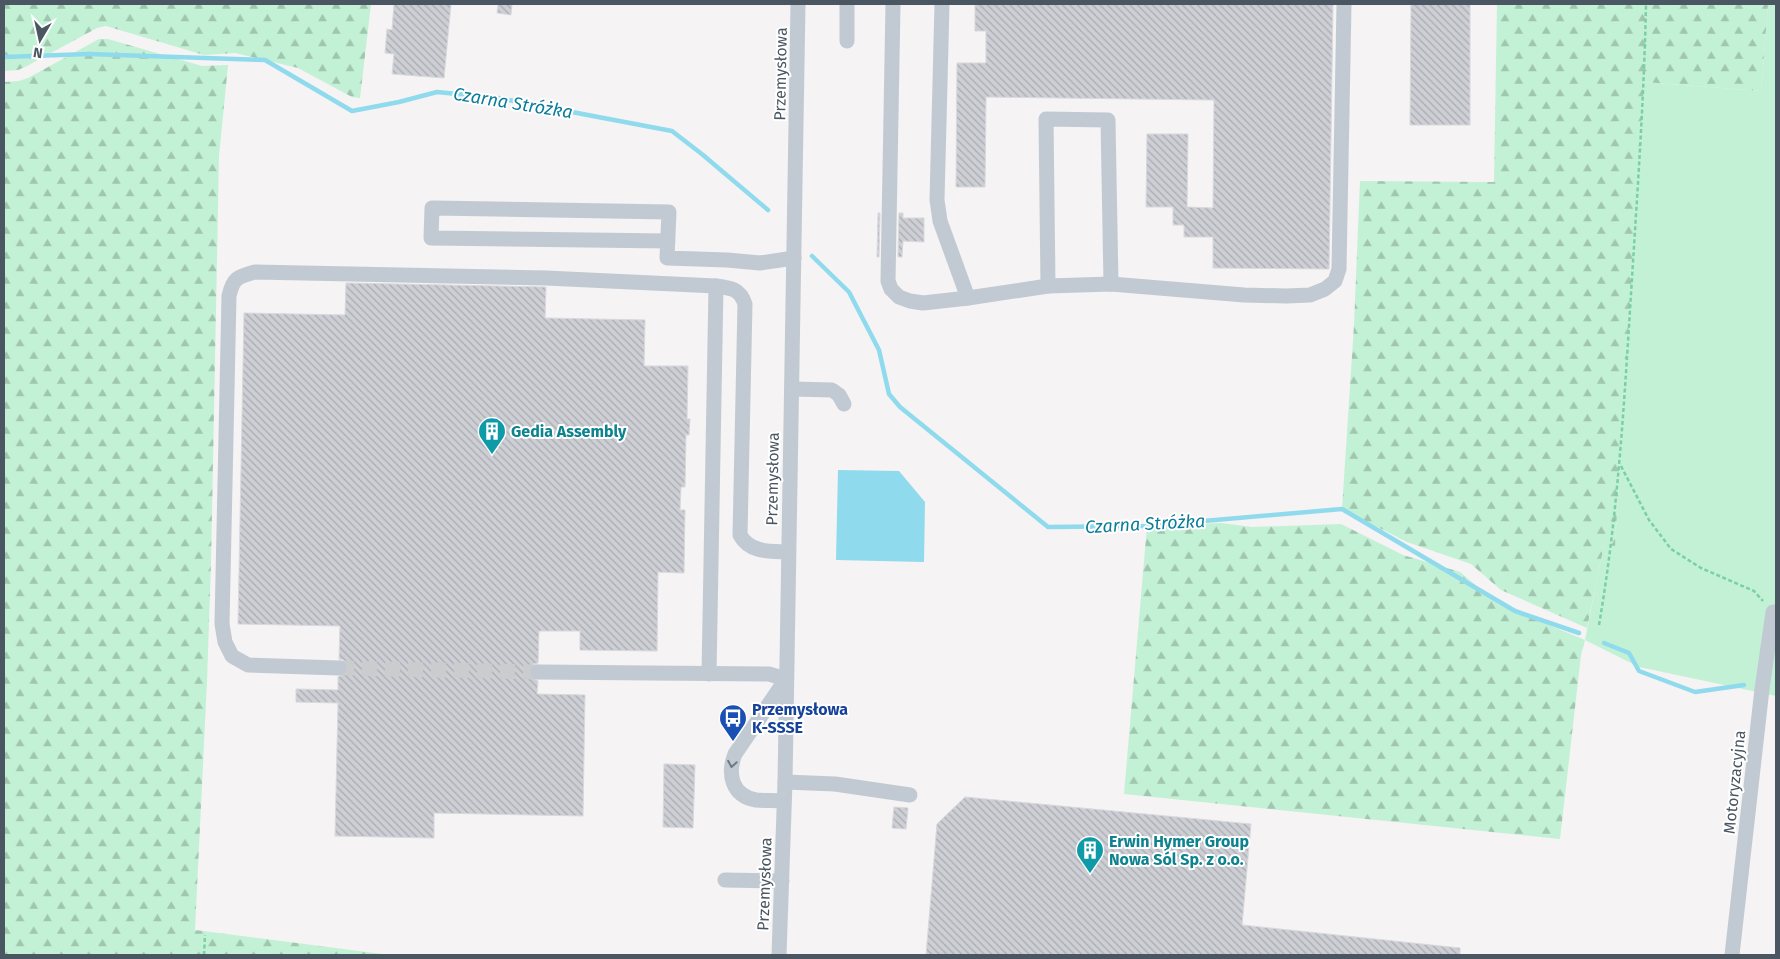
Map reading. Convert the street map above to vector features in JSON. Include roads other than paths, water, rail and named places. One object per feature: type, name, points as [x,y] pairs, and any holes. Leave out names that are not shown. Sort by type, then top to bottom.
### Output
[{"type":"street","name":"Przemysłowa","points":[[779,955],[785,782],[798,4]]},
{"type":"street","points":[[847,4],[847,41]]},
{"type":"street","points":[[893,4],[888,281],[891,289],[899,296],[910,301],[923,303],[1048,286],[1111,284],[1244,295],[1286,296],[1310,295],[1325,289],[1335,281],[1339,269],[1344,4]]},
{"type":"street","points":[[942,4],[937,200],[940,221],[968,298]]},
{"type":"street","points":[[1048,286],[1046,119],[1108,120],[1111,284]]},
{"type":"street","points":[[668,241],[431,238],[432,208],[669,212],[668,241],[667,258],[760,263],[794,258]]},
{"type":"street","points":[[339,668],[248,666],[232,656],[224,642],[222,614],[229,296],[232,284],[239,276],[255,272],[546,278],[732,288],[742,295],[745,304],[740,535],[745,544],[755,549],[788,552]]},
{"type":"street","points":[[709,674],[716,286]]},
{"type":"street","points":[[792,389],[832,390],[839,395],[844,404]]},
{"type":"street","name":"Motoryzacyjna","points":[[1732,955],[1762,689],[1773,612]]},
{"type":"street","points":[[538,672],[769,674],[786,679],[734,754],[731,763],[732,783],[738,792],[748,798],[757,800],[784,801]]},
{"type":"street","points":[[785,782],[835,784],[910,795]]},
{"type":"street","points":[[725,880],[782,881]]},
{"type":"water","points":[[838,470],[899,471],[925,502],[924,562],[836,560]]},
{"type":"waterway","name":"Czarna Stróżka","points":[[4,57],[89,54],[265,60],[352,111],[437,92],[498,98],[672,131],[768,210]]},
{"type":"waterway","name":"Czarna Stróżka","points":[[812,256],[849,292],[879,350],[889,394],[900,407],[1048,527],[1147,526],[1342,509],[1515,611],[1579,633]]},
{"type":"waterway","name":"Czarna Stróżka","points":[[1604,643],[1629,653],[1639,671],[1695,692],[1744,685]]},
{"type":"tunnel","points":[[339,668],[538,672]]},
{"type":"place","name":"Gedia Assembly","points":[[492,455]]},
{"type":"place","name":"Przemysłowa K-SSSE","points":[[733,742]]},
{"type":"place","name":"Erwin Hymer Group Nowa Sól Sp. z o.o.","points":[[1090,874]]}]
